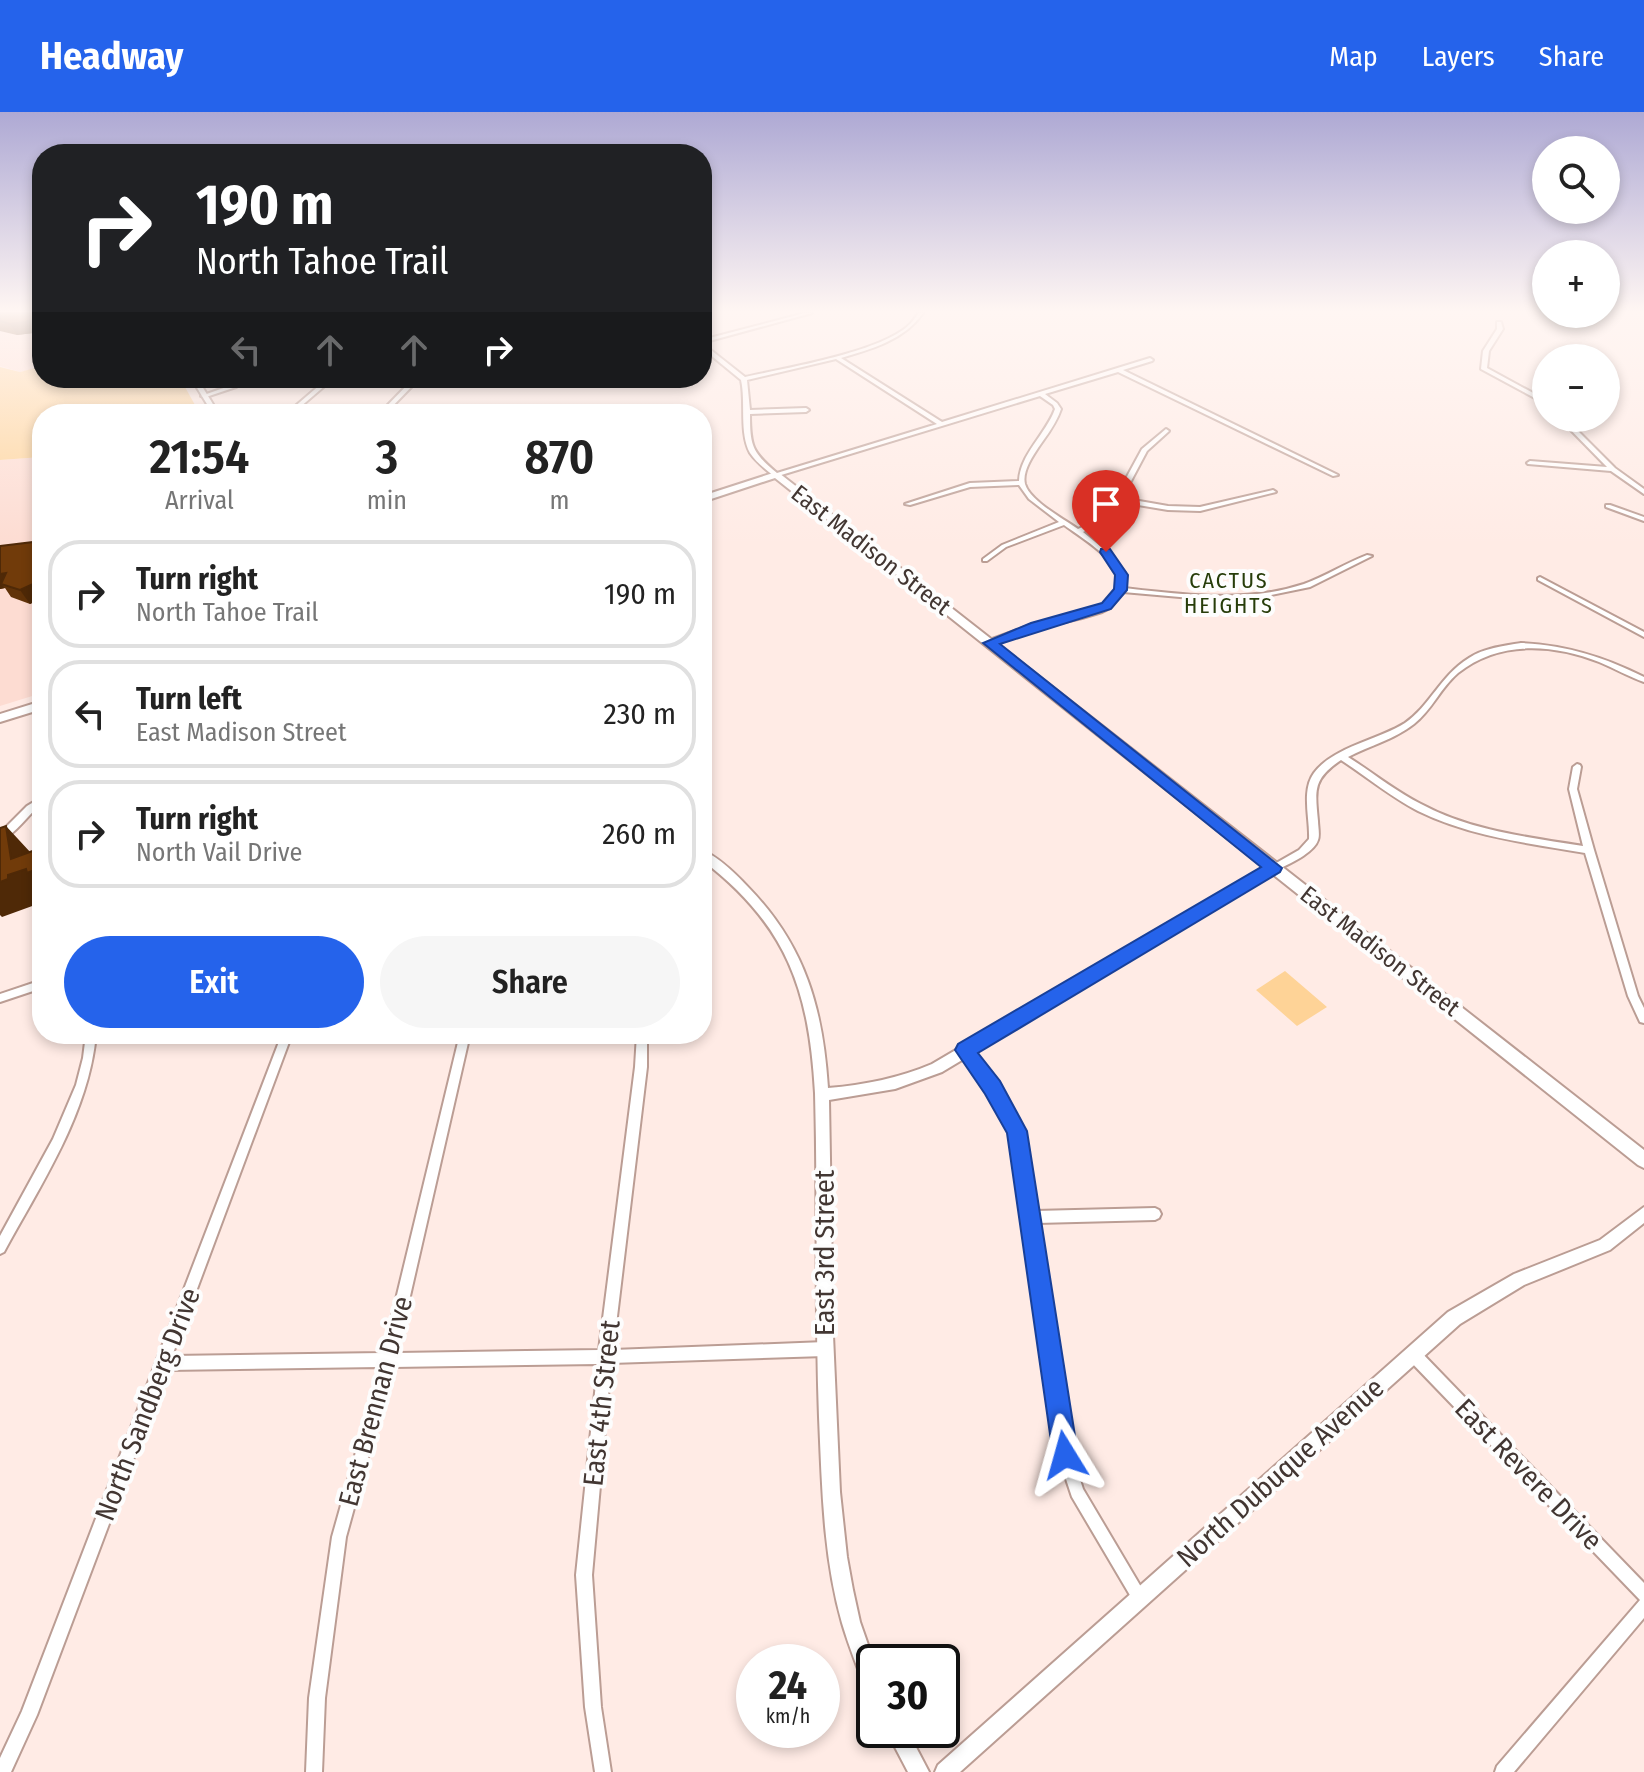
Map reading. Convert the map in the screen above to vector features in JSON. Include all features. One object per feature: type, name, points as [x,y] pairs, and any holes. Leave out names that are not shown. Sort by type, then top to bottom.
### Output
[{"type":"main road","points":[[712,496],[776,475]]},
{"type":"main road","name":"East Madison Street","points":[[776,475],[1644,1160]]},
{"type":"main road","points":[[0,718],[32,708]]},
{"type":"street","points":[[201,390],[209,404]]},
{"type":"street","points":[[204,396],[221,390]]},
{"type":"street","points":[[301,404],[316,390]]},
{"type":"street","points":[[746,390],[750,412],[749,444],[756,457],[776,475],[1052,390]]},
{"type":"street","points":[[888,390],[941,424]]},
{"type":"street","points":[[1161,390],[1335,475]]},
{"type":"street","points":[[1021,483],[1029,459],[1057,415],[1055,404],[1041,394]]},
{"type":"street","points":[[750,412],[806,410]]},
{"type":"street","points":[[1078,532],[1108,518],[1144,450],[1166,431]]},
{"type":"street","points":[[1576,432],[1613,469],[1644,492]]},
{"type":"street","points":[[1530,463],[1613,469]]},
{"type":"street","points":[[908,504],[970,485],[1021,483]]},
{"type":"street","points":[[990,643],[1036,626],[1097,611],[1107,606],[1121,590],[1121,575],[1112,559],[1036,504],[1021,483]]},
{"type":"street","points":[[1120,500],[1168,508],[1200,509],[1273,492]]},
{"type":"street","points":[[1608,506],[1644,519]]},
{"type":"street","points":[[985,560],[1004,546],[1063,523]]},
{"type":"street","points":[[1121,590],[1203,599],[1230,598],[1304,586],[1369,556]]},
{"type":"street","points":[[1540,579],[1644,635]]},
{"type":"street","points":[[823,1095],[878,1090],[909,1082],[1302,852],[1314,840],[1313,785],[1325,766],[1410,723],[1452,674],[1478,657],[1499,649],[1524,646],[1578,653],[1644,680]]},
{"type":"street","points":[[1342,757],[1403,799],[1449,822],[1486,833],[1589,850]]},
{"type":"street","points":[[1577,767],[1573,789],[1589,850],[1633,996],[1644,1019]]},
{"type":"street","points":[[0,838],[32,806]]},
{"type":"street","name":"East 3rd Street","points":[[712,861],[748,894],[769,919],[790,955],[809,1001],[823,1095],[825,1349],[836,1563],[859,1644]]},
{"type":"street","points":[[0,998],[32,987]]},
{"type":"street","points":[[0,1248],[5,1230],[74,1100],[88,1063],[90,1044]]},
{"type":"street","name":"North Sandberg Drive","points":[[2,1772],[29,1715],[283,1044]]},
{"type":"street","name":"East Brennan Drive","points":[[314,1772],[319,1683],[339,1537],[388,1362],[463,1044]]},
{"type":"street","name":"East 4th Street","points":[[603,1772],[593,1707],[584,1575],[605,1357],[642,1044]]},
{"type":"street","points":[[965,1050],[993,1087],[1017,1131],[1065,1455],[1077,1492],[1139,1597]]},
{"type":"street","points":[[1032,1217],[1155,1214]]},
{"type":"street","name":"North Dubuque Avenue","points":[[945,1772],[1454,1318],[1519,1279],[1605,1245],[1644,1214]]},
{"type":"street","points":[[162,1363],[388,1362],[825,1349]]},
{"type":"street","name":"East Revere Drive","points":[[1413,1354],[1644,1594]]},
{"type":"street","points":[[1503,1772],[1644,1606]]},
{"type":"street","points":[[906,1748],[919,1772]]},
{"type":"shaded area","points":[[0,390],[187,390],[194,404],[32,404],[32,458],[0,460]]},
{"type":"shaded area","points":[[32,458],[32,696],[0,706],[0,460]]},
{"type":"shaded area","points":[[1285,971],[1327,1007],[1297,1026],[1256,990]]},
{"type":"building","points":[[32,542],[32,585],[20,590],[1,584],[6,573],[0,574],[0,546]]},
{"type":"building","points":[[6,826],[11,859],[32,851],[32,871],[27,873],[26,869],[8,875],[8,879],[0,882],[0,828]]},
{"type":"district","name":"CACTUS HEIGHTS","points":[[1229,592]]},
{"type":"route","points":[[1065,1455],[1017,1131],[993,1087],[965,1050],[1274,868],[990,643],[1107,606],[1121,590],[1121,575],[1106,552]]}]
